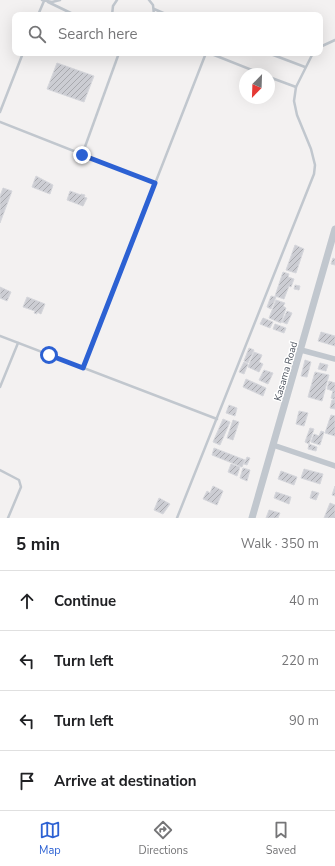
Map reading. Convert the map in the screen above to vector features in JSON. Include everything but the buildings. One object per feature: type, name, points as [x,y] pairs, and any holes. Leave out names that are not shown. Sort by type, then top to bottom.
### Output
[{"type":"street","name":"Kasama Road","points":[[252,518],[335,229]]},
{"type":"street","points":[[301,350],[335,359]]},
{"type":"street","points":[[273,445],[335,466]]},
{"type":"lane","points":[[39,12],[43,0],[69,12]]},
{"type":"lane","points":[[48,2],[60,0]]},
{"type":"lane","points":[[113,12],[117,0]]},
{"type":"lane","points":[[149,0],[154,9],[161,12]]},
{"type":"lane","points":[[323,46],[335,40]]},
{"type":"lane","points":[[0,112],[22,56]]},
{"type":"lane","points":[[82,155],[118,56]]},
{"type":"lane","points":[[83,368],[206,56]]},
{"type":"lane","points":[[215,56],[246,68]]},
{"type":"lane","points":[[276,56],[305,67]]},
{"type":"lane","points":[[177,518],[314,174],[315,165],[311,149],[297,115],[294,101],[296,87],[311,56]]},
{"type":"lane","points":[[275,79],[296,87]]},
{"type":"lane","points":[[0,122],[155,183]]},
{"type":"lane","points":[[0,336],[217,419]]},
{"type":"lane","points":[[0,387],[18,343]]},
{"type":"lane","points":[[0,470],[19,480],[21,487],[8,518]]},
{"type":"route","points":[[49,355],[83,368],[155,183],[82,155]]}]
